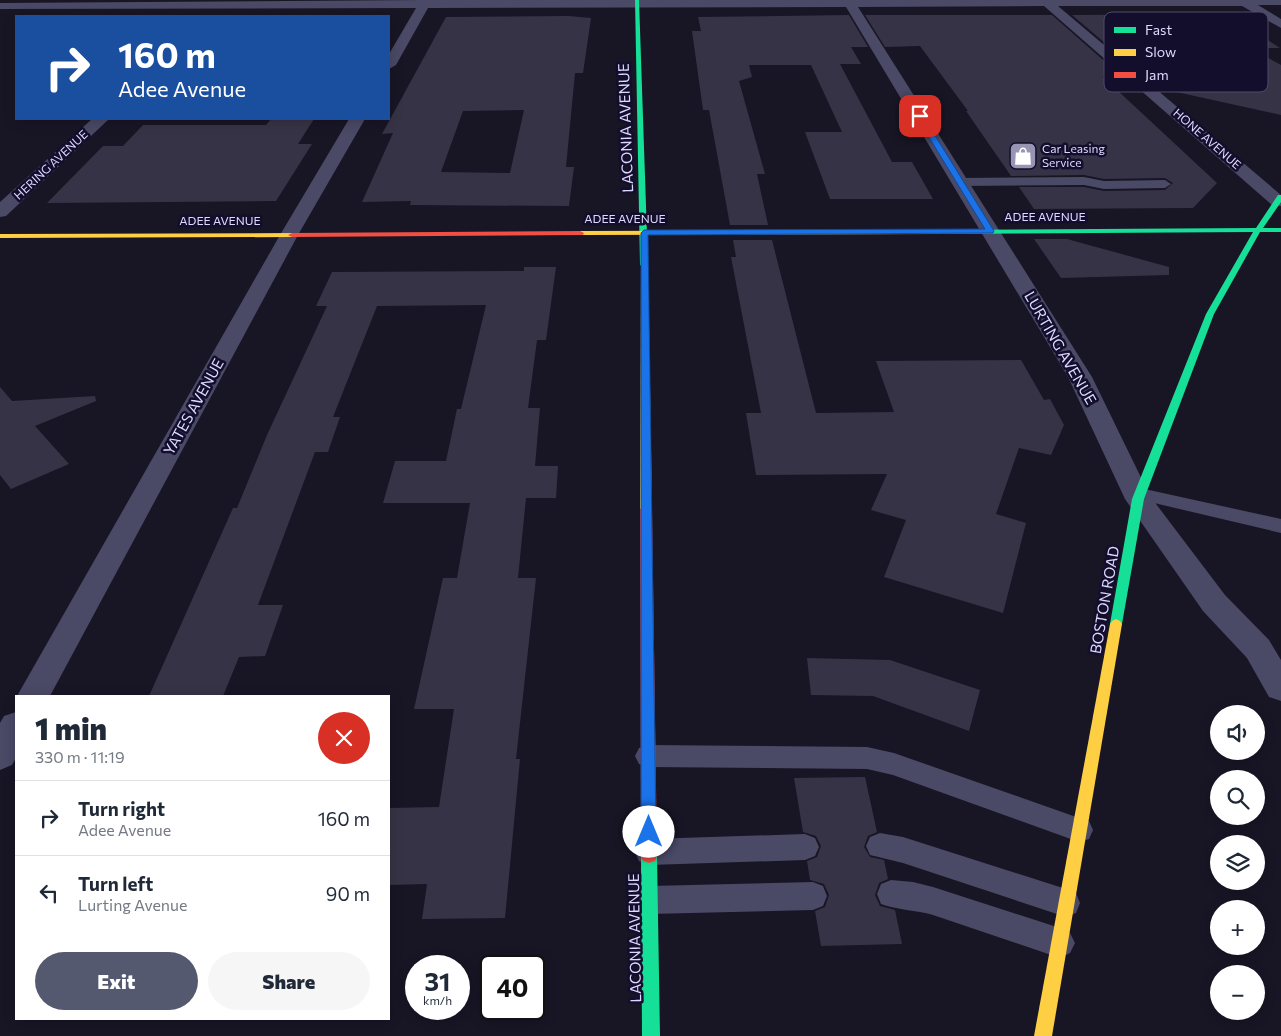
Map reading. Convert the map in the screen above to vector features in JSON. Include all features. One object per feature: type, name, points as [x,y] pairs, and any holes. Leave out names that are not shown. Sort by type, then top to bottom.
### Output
[{"type":"street","points":[[1243,1],[1261,12]]},
{"type":"street","points":[[390,63],[425,2]]},
{"type":"street","name":"LACONIA AVENUE","points":[[637,2],[644,233],[651,1036]]},
{"type":"street","name":"LURTING AVENUE","points":[[850,2],[1080,377],[1139,497],[1214,603],[1258,649],[1281,688]]},
{"type":"street","name":"HONE AVENUE","points":[[1046,2],[1104,51]]},
{"type":"street","points":[[0,6],[30,3],[1281,2]]},
{"type":"street","points":[[4,19],[30,3]]},
{"type":"street","points":[[214,15],[228,3]]},
{"type":"street","points":[[1268,16],[1281,24]]},
{"type":"street","name":"HONE AVENUE","points":[[1153,92],[1280,199]]},
{"type":"street","name":"HERING AVENUE","points":[[0,212],[100,120]]},
{"type":"street","name":"YATES AVENUE","points":[[34,695],[289,235],[356,120]]},
{"type":"street","name":"BOSTON ROAD","points":[[1043,1036],[1139,497],[1210,314],[1258,230],[1280,199]]},
{"type":"street","name":"ADEE AVENUE","points":[[0,236],[1281,230]]},
{"type":"street","points":[[0,755],[15,728]]},
{"type":"lane","points":[[960,182],[1084,181],[1104,185],[1165,184]]},
{"type":"lane","points":[[1139,497],[1281,526]]},
{"type":"lane","points":[[648,756],[867,758],[894,764],[1079,830]]},
{"type":"lane","points":[[880,846],[927,858],[1066,903]]},
{"type":"lane","points":[[649,852],[805,847]]},
{"type":"lane","points":[[891,894],[913,896],[933,901],[1060,943]]},
{"type":"lane","points":[[649,900],[813,896]]},
{"type":"building","points":[[849,15],[868,47],[851,47],[861,64],[840,64],[892,162],[912,162],[933,199],[830,199],[805,132],[842,132],[811,65],[749,65],[752,77],[739,81],[765,174],[757,174],[768,225],[730,225],[709,110],[703,110],[692,31],[701,31],[698,17]]},
{"type":"building","points":[[865,15],[1052,15],[1104,61],[1104,76],[1102,76],[1104,78],[1104,92],[1119,92],[1217,183],[1193,208],[1034,209],[1019,187],[1084,187],[1104,191],[1165,190],[1173,183],[1165,178],[1104,179],[1084,175],[1011,176],[966,111],[968,111],[920,46],[885,47]]},
{"type":"building","points":[[1072,15],[1104,15],[1104,42]]},
{"type":"building","points":[[569,16],[591,18],[583,73],[575,73],[566,167],[574,167],[569,206],[410,205],[411,201],[362,202],[393,133],[382,134],[446,17]],"holes":[[[524,110],[510,173],[441,172],[463,111]]]},
{"type":"building","points":[[1268,40],[1280,48],[1268,48]]},
{"type":"building","points":[[1268,58],[1281,65],[1281,115],[1176,92],[1268,92]]},
{"type":"building","points":[[270,120],[313,120],[298,144],[312,144],[276,201],[47,203],[103,146],[123,146],[143,125],[266,125]]},
{"type":"building","points":[[1034,239],[1067,239],[1169,267],[1169,275],[1061,278]]},
{"type":"building","points":[[733,240],[772,240],[816,413],[894,412],[876,361],[1021,360],[1044,400],[1050,399],[1064,425],[1051,455],[1019,448],[996,514],[1026,523],[1003,613],[884,577],[906,520],[871,510],[887,474],[756,475],[746,413],[761,413],[731,257],[736,257]]},
{"type":"building","points":[[524,267],[556,267],[546,340],[537,340],[528,408],[540,408],[535,466],[558,466],[556,498],[526,498],[518,578],[536,578],[516,759],[520,759],[505,918],[422,919],[427,884],[390,885],[390,808],[439,807],[454,709],[414,709],[443,578],[457,578],[470,503],[383,503],[395,461],[446,461],[457,409],[461,409],[486,305],[377,306],[333,417],[340,417],[328,452],[315,452],[258,605],[283,605],[265,656],[239,657],[223,695],[149,695],[233,508],[237,508],[267,435],[327,306],[316,306],[332,272],[524,271]]},
{"type":"building","points":[[0,387],[12,401],[95,396],[96,401],[35,426],[69,464],[11,489],[0,475]]},
{"type":"building","points":[[807,658],[890,660],[980,690],[969,731],[873,696],[811,695]]},
{"type":"building","points":[[865,777],[877,832],[868,836],[864,847],[870,857],[884,860],[888,879],[879,883],[875,895],[880,906],[895,910],[902,944],[821,946],[815,911],[825,907],[829,895],[824,884],[810,880],[807,861],[817,857],[821,846],[816,836],[803,832],[794,778]]},
{"type":"traffic: fast","points":[[637,0],[644,265]]},
{"type":"traffic: fast","points":[[1116,624],[1138,499],[1210,314],[1258,230],[1281,197]]},
{"type":"traffic: fast","points":[[936,232],[1281,230]]},
{"type":"traffic: fast","points":[[649,856],[651,1036]]},
{"type":"traffic: slow","points":[[580,233],[936,232]]},
{"type":"traffic: slow","points":[[0,236],[292,235]]},
{"type":"traffic: slow","points":[[644,265],[646,509]]},
{"type":"traffic: slow","points":[[1043,1036],[1116,624]]},
{"type":"traffic: jam","points":[[292,235],[580,233]]},
{"type":"traffic: jam","points":[[646,509],[649,856]]},
{"type":"place","name":"Car Leasing Service","points":[[1023,156]]},
{"type":"route","points":[[649,832],[644,233],[990,231],[920,116]]}]
